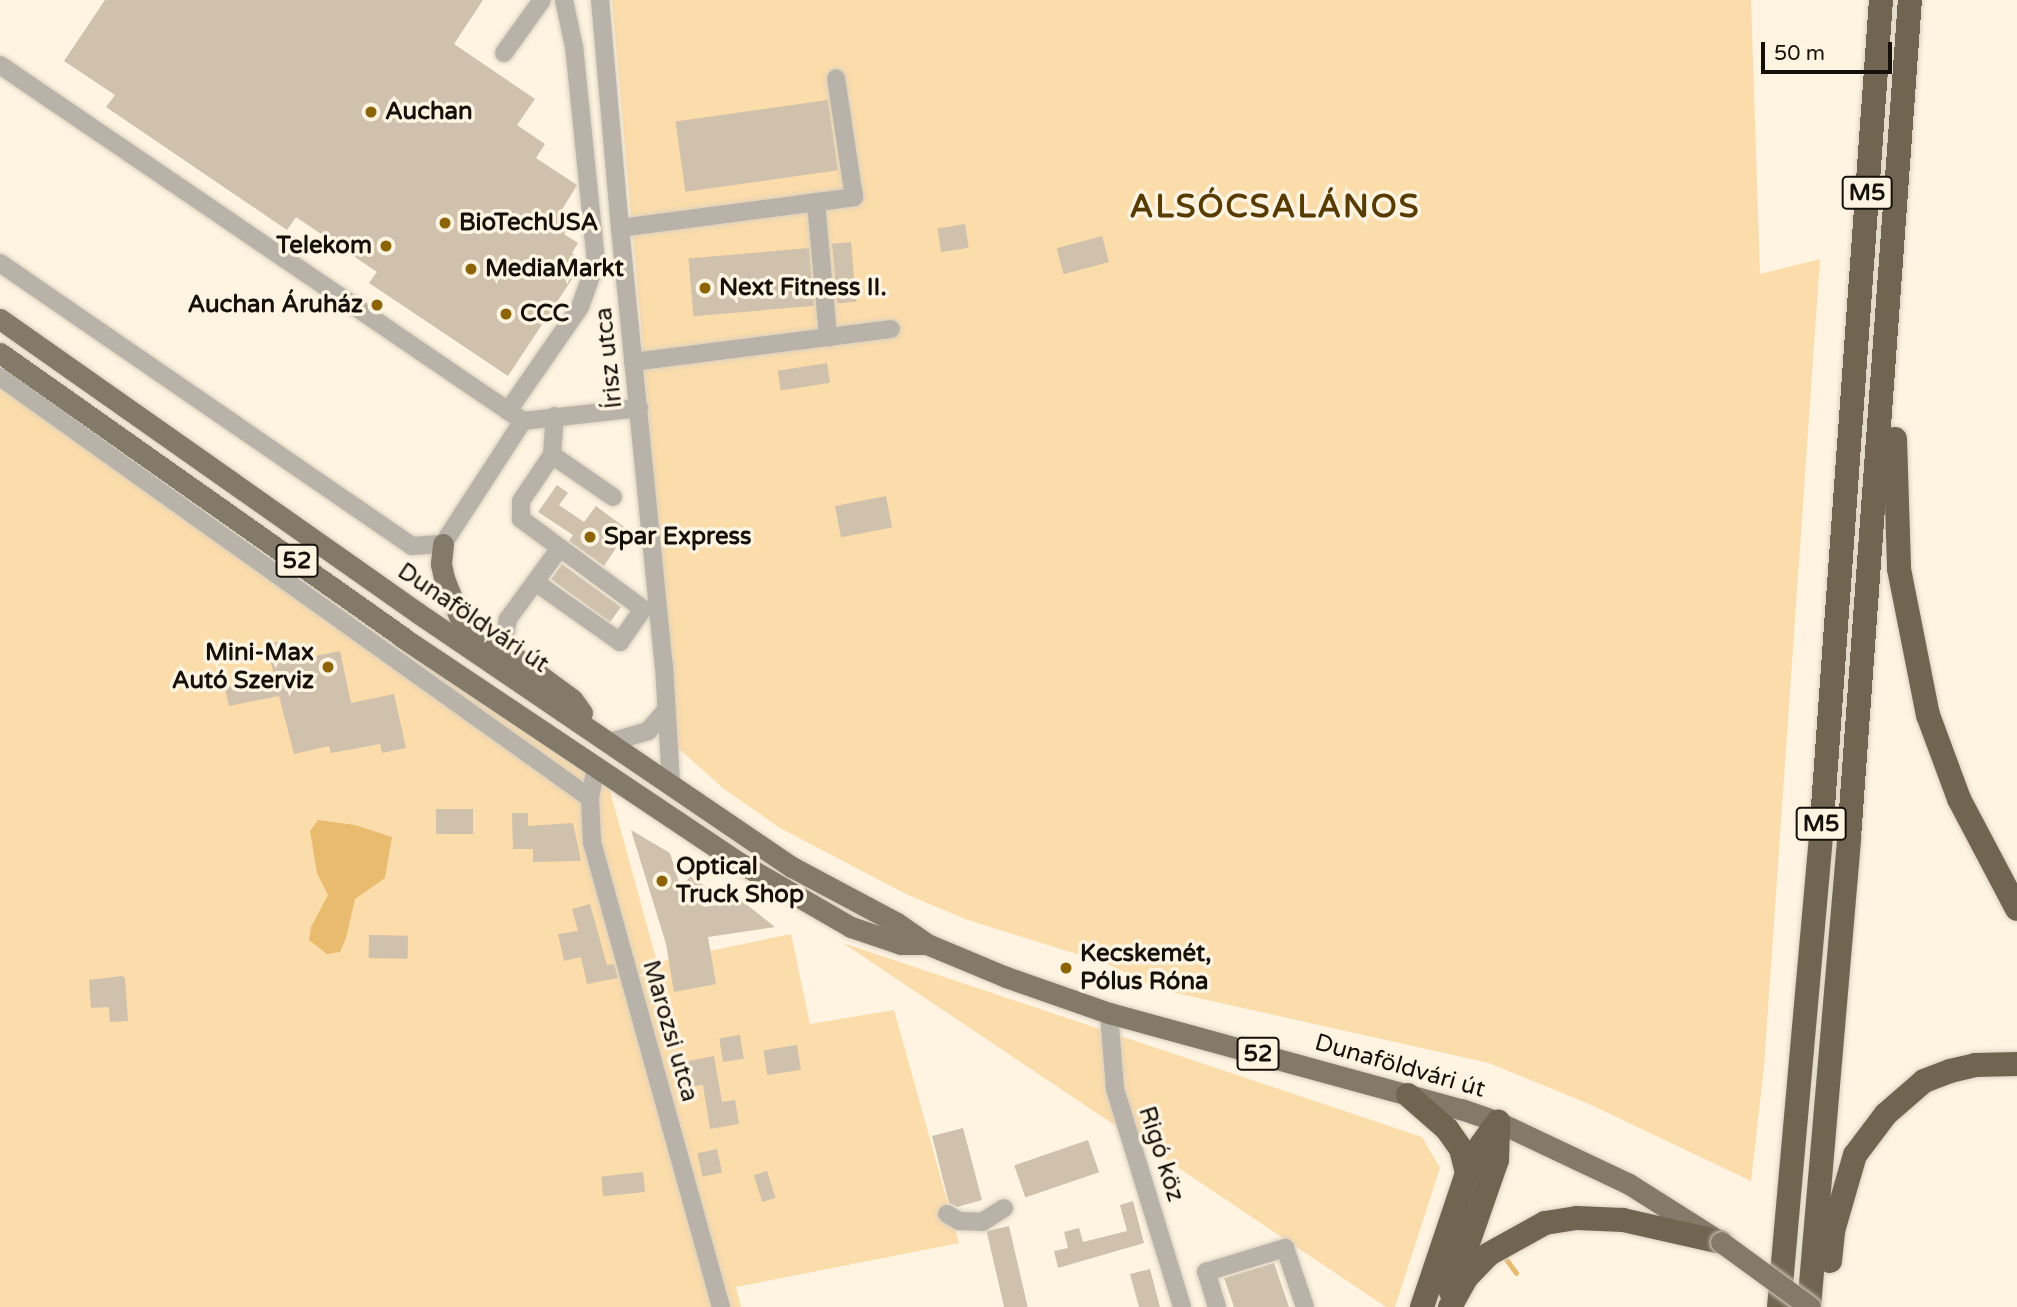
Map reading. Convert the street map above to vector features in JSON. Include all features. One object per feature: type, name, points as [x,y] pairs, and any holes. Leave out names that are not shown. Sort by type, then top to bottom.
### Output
[{"type":"highway","name":"M5","points":[[1779,1307],[1823,807],[1881,0]]},
{"type":"highway","name":"M5","points":[[1810,1307],[1849,838],[1910,0]]},
{"type":"highway","points":[[1892,266],[1901,315],[1893,469],[1899,569],[1907,619],[1928,715],[1946,767],[1975,832],[2017,909]]},
{"type":"highway","points":[[1825,1307],[1833,1231],[1855,1155],[1867,1135],[1901,1098],[1924,1081],[1950,1070],[1975,1065],[2017,1063]]},
{"type":"highway","points":[[1408,1095],[1447,1129],[1461,1149],[1467,1172]]},
{"type":"highway","points":[[1422,1307],[1467,1172],[1481,1144],[1498,1122]]},
{"type":"highway","points":[[1448,1307],[1453,1278],[1497,1160],[1498,1122]]},
{"type":"highway","points":[[1448,1307],[1466,1278],[1489,1254],[1545,1223],[1577,1218],[1623,1220],[1721,1242]]},
{"type":"highway","points":[[1772,1307],[1783,1261]]},
{"type":"main road","name":"Dunaföldvári út","points":[[0,319],[418,613],[792,867],[897,923],[926,944],[1029,986],[1109,1013],[1498,1122],[1629,1184],[1721,1242]]},
{"type":"main road","name":"Dunaföldvári út","points":[[0,353],[402,637],[740,863],[851,927],[901,944],[926,944]]},
{"type":"main road","points":[[443,544],[441,564],[444,578],[459,615],[572,699],[604,738]]},
{"type":"main road","points":[[540,695],[546,713],[590,751],[596,767]]},
{"type":"main road","name":"52","points":[[1721,1242],[1810,1307]]},
{"type":"street","points":[[504,53],[542,0]]},
{"type":"street","points":[[0,263],[393,536],[412,546],[443,544],[580,307],[592,278],[596,254],[574,47],[564,0]]},
{"type":"street","name":"Írisz utca","points":[[600,0],[671,784]]},
{"type":"street","points":[[0,65],[516,416],[555,416],[639,408]]},
{"type":"street","points":[[620,228],[854,197],[836,78]]},
{"type":"street","points":[[816,202],[828,337]]},
{"type":"street","points":[[633,362],[891,329]]},
{"type":"street","points":[[0,377],[86,435],[590,798]]},
{"type":"street","points":[[535,582],[620,642],[643,609],[527,526],[519,510],[521,500],[552,455],[555,416]]},
{"type":"street","points":[[552,455],[613,496]]},
{"type":"street","points":[[503,649],[508,619],[559,549]]},
{"type":"street","points":[[604,738],[648,731],[666,710]]},
{"type":"street","name":"Marozsi utca","points":[[596,767],[590,798],[592,842],[721,1307]]},
{"type":"street","name":"Rigó köz","points":[[1109,1013],[1115,1088],[1182,1307]]},
{"type":"street","points":[[947,1214],[960,1220],[982,1222],[1004,1208]]},
{"type":"street","points":[[1217,1307],[1206,1272],[1285,1248],[1305,1307]]},
{"type":"shaded area","points":[[612,0],[1751,0],[1760,274],[1820,259],[1764,1067],[1751,1181],[1589,1104],[1489,1063],[1162,990],[1105,963],[965,919],[906,894],[780,828],[724,789],[678,748]]},
{"type":"shaded area","points":[[0,371],[609,787],[657,962],[791,934],[810,1024],[894,1010],[959,1243],[736,1287],[741,1307],[0,1307]]},
{"type":"shaded area","points":[[318,820],[355,825],[392,837],[385,878],[355,899],[340,952],[327,954],[309,940],[311,927],[328,895],[317,873],[310,831]]},
{"type":"shaded area","points":[[843,943],[1422,1137],[1440,1168],[1395,1307],[1386,1307]]},
{"type":"building","points":[[105,0],[483,0],[454,44],[535,99],[517,125],[545,144],[536,158],[577,185],[560,213],[573,221],[564,234],[578,243],[572,253],[584,261],[508,376],[369,283],[377,272],[296,217],[287,230],[106,107],[115,95],[64,61]]},
{"type":"building","points":[[828,100],[838,170],[685,192],[675,121]]},
{"type":"building","points":[[965,224],[969,248],[941,252],[937,228]]},
{"type":"building","points":[[1102,236],[1109,262],[1064,274],[1057,248]]},
{"type":"building","points":[[851,242],[856,302],[837,303],[832,244]]},
{"type":"building","points":[[809,248],[814,306],[694,316],[688,259]]},
{"type":"building","points":[[827,363],[830,383],[781,391],[778,371]]},
{"type":"building","points":[[557,485],[568,493],[559,505],[584,522],[596,506],[628,530],[604,566],[569,541],[573,535],[538,512]]},
{"type":"building","points":[[886,496],[892,527],[841,537],[835,506]]},
{"type":"building","points":[[562,564],[621,607],[610,622],[551,579]]},
{"type":"building","points":[[285,640],[290,661],[340,651],[351,703],[394,694],[406,748],[382,753],[380,744],[331,753],[329,746],[294,754],[279,696],[229,706],[225,688],[275,678],[266,644]]},
{"type":"building","points":[[436,809],[473,809],[473,834],[436,834]]},
{"type":"building","points":[[512,813],[528,813],[528,826],[573,823],[581,861],[533,862],[533,849],[513,849]]},
{"type":"building","name":"Optical Truck Shop","points":[[631,830],[670,853],[681,889],[690,876],[713,892],[703,907],[742,901],[775,927],[708,937],[716,984],[674,992],[666,944]]},
{"type":"building","points":[[590,904],[607,965],[614,964],[618,978],[587,984],[581,957],[564,961],[558,934],[578,931],[572,909]]},
{"type":"building","points":[[369,935],[408,936],[408,959],[369,958]]},
{"type":"building","points":[[122,976],[125,978],[128,1021],[110,1022],[109,1007],[91,1008],[89,980]]},
{"type":"building","points":[[740,1035],[744,1059],[723,1062],[719,1038]]},
{"type":"building","points":[[797,1045],[801,1070],[767,1075],[763,1050]]},
{"type":"building","points":[[714,1056],[722,1102],[735,1100],[739,1124],[710,1129],[703,1085],[682,1088],[678,1063]]},
{"type":"building","points":[[963,1128],[982,1200],[957,1207],[949,1203],[932,1136]]},
{"type":"building","points":[[1088,1140],[1099,1172],[1025,1198],[1014,1165]]},
{"type":"building","points":[[717,1149],[722,1172],[702,1177],[697,1153]]},
{"type":"building","points":[[767,1171],[776,1198],[762,1202],[754,1175]]},
{"type":"building","points":[[643,1172],[645,1192],[603,1196],[601,1176]]},
{"type":"building","points":[[1133,1201],[1144,1243],[1058,1268],[1054,1251],[1068,1248],[1064,1232],[1079,1228],[1083,1242],[1127,1231],[1120,1205]]},
{"type":"building","points":[[1009,1226],[1028,1307],[1004,1307],[987,1231]]},
{"type":"building","points":[[1274,1263],[1289,1307],[1234,1307],[1224,1278]]},
{"type":"building","points":[[1150,1269],[1160,1307],[1139,1307],[1130,1274]]},
{"type":"waterway","points":[[1503,1255],[1516,1273]]},
{"type":"place","name":"Auchan","points":[[371,112]]},
{"type":"place","name":"BioTechUSA","points":[[445,223]]},
{"type":"place","name":"Telekom","points":[[386,246]]},
{"type":"place","name":"MediaMarkt","points":[[471,269]]},
{"type":"place","name":"Next Fitness II.","points":[[705,288]]},
{"type":"place","name":"Auchan Áruház","points":[[377,305]]},
{"type":"place","name":"CCC","points":[[506,314]]},
{"type":"place","name":"Spar Express","points":[[590,537]]},
{"type":"place","name":"Mini-Max Autó Szerviz","points":[[328,667]]},
{"type":"place","name":"Optical Truck Shop","points":[[662,881]]},
{"type":"place","name":"Kecskemét, Pólus Róna","points":[[1066,968]]},
{"type":"district","name":"ALSÓCSALÁNOS","points":[[1275,207]]}]
